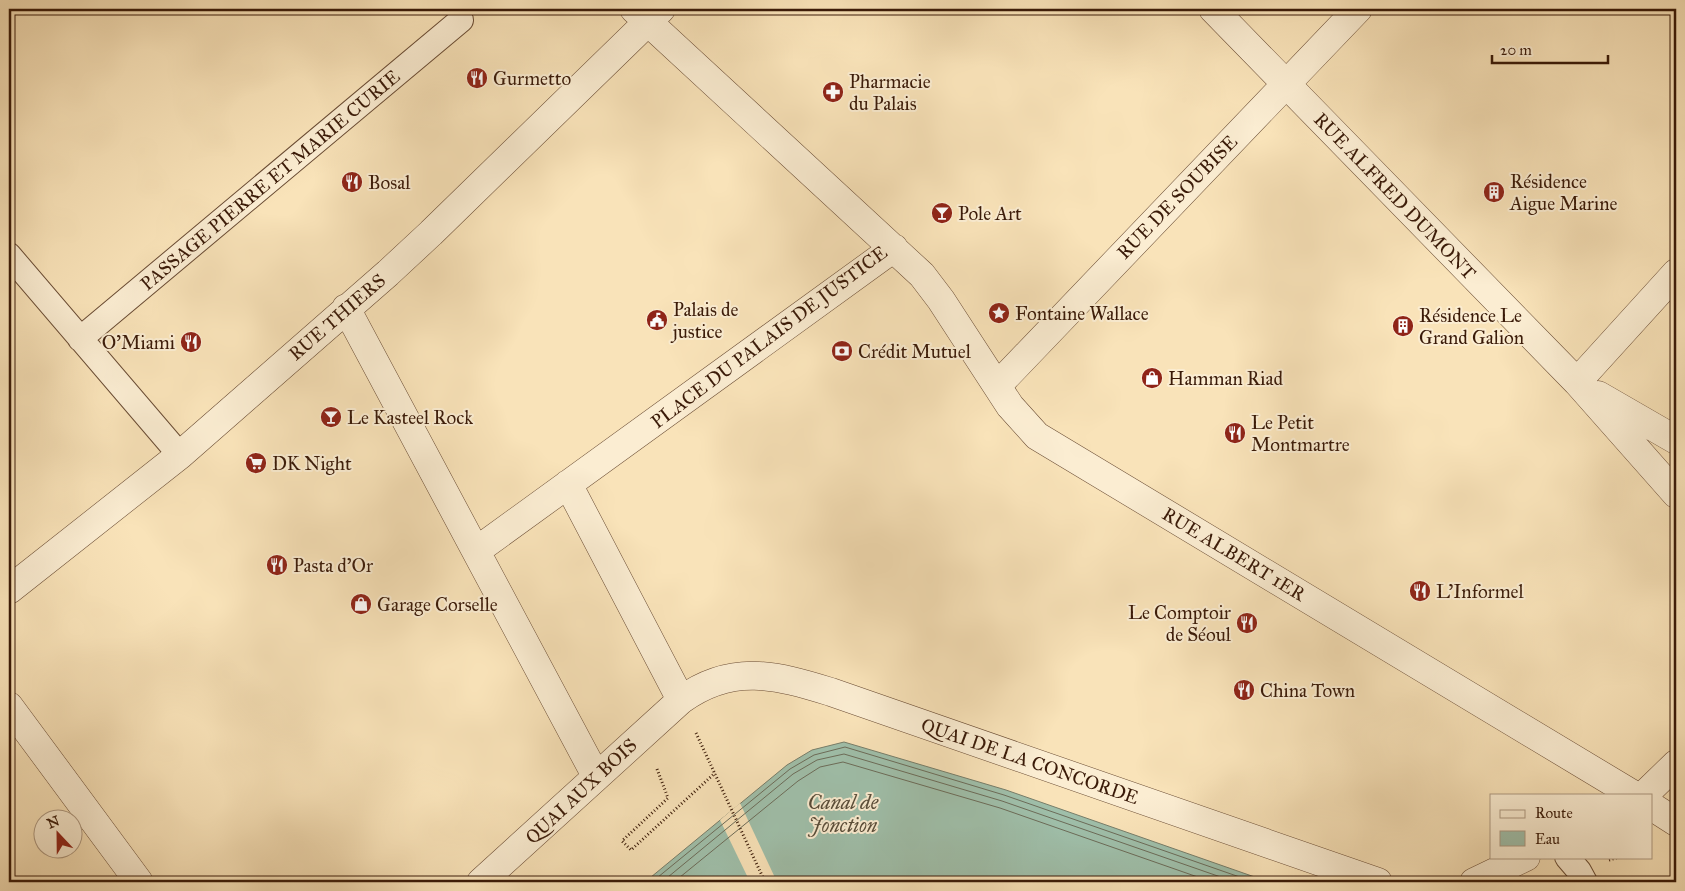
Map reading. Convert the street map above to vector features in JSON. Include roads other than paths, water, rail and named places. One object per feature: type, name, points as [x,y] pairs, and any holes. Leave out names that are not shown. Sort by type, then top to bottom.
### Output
[{"type":"street","name":"RUE ALFRED DUMONT","points":[[1213,9],[1577,382],[1676,494]]},
{"type":"street","name":"RUE DE SOUBISE","points":[[997,386],[1358,9]]},
{"type":"street","name":"PLACE DU PALAIS DE JUSTICE","points":[[476,551],[894,248],[648,13]]},
{"type":"street","name":"RUE THIERS","points":[[9,590],[180,455],[431,233],[648,13]]},
{"type":"street","name":"RUE ALBERT 1ER","points":[[894,248],[931,286],[1020,419],[1037,436],[1632,794]]},
{"type":"street","points":[[1577,382],[1676,273]]},
{"type":"street","points":[[346,308],[596,776]]},
{"type":"street","name":"RUE ALFRED DUMONT","points":[[1577,382],[1676,440]]},
{"type":"street","points":[[568,484],[681,700]]},
{"type":"street","name":"QUAI DE LA CONCORDE","points":[[681,700],[699,688],[725,679],[760,676],[785,678],[840,695],[1378,882]]},
{"type":"street","name":"QUAI AUX BOIS","points":[[481,882],[681,700]]},
{"type":"street","points":[[9,706],[139,882]]},
{"type":"street","points":[[1645,794],[1676,764]]},
{"type":"street","points":[[1652,807],[1676,822]]},
{"type":"street","points":[[1474,882],[1524,858]]},
{"type":"lane","name":"PASSAGE PIERRE ET MARIE CURIE","points":[[80,338],[461,20]]},
{"type":"lane","points":[[9,255],[180,455]]},
{"type":"lane","points":[[1568,858],[1585,882]]},
{"type":"water","name":"Canal de Jonction","points":[[844,742],[1006,790],[1269,882],[645,882],[787,765],[812,750]]},
{"type":"place","name":"Gurmetto","points":[[477,78]]},
{"type":"place","name":"Pharmacie du Palais","points":[[833,92]]},
{"type":"place","name":"Bosal","points":[[352,182]]},
{"type":"place","name":"Résidence Aigue Marine","points":[[1494,192]]},
{"type":"place","name":"Pole Art","points":[[942,213]]},
{"type":"place","name":"Fontaine Wallace","points":[[999,313]]},
{"type":"place","name":"Palais de justice","points":[[657,320]]},
{"type":"place","name":"Résidence Le Grand Galion","points":[[1403,326]]},
{"type":"place","name":"O'Miami","points":[[191,342]]},
{"type":"place","name":"Crédit Mutuel","points":[[842,351]]},
{"type":"place","name":"Hamman Riad","points":[[1152,378]]},
{"type":"place","name":"Le Kasteel Rock","points":[[331,417]]},
{"type":"place","name":"Le Petit Montmartre","points":[[1235,433]]},
{"type":"place","name":"DK Night","points":[[256,463]]},
{"type":"place","name":"Pasta d'Or","points":[[277,565]]},
{"type":"place","name":"L'Informel","points":[[1420,591]]},
{"type":"place","name":"Garage Corselle","points":[[361,604]]},
{"type":"place","name":"Le Comptoir de Séoul","points":[[1247,623]]},
{"type":"place","name":"China Town","points":[[1244,690]]}]
